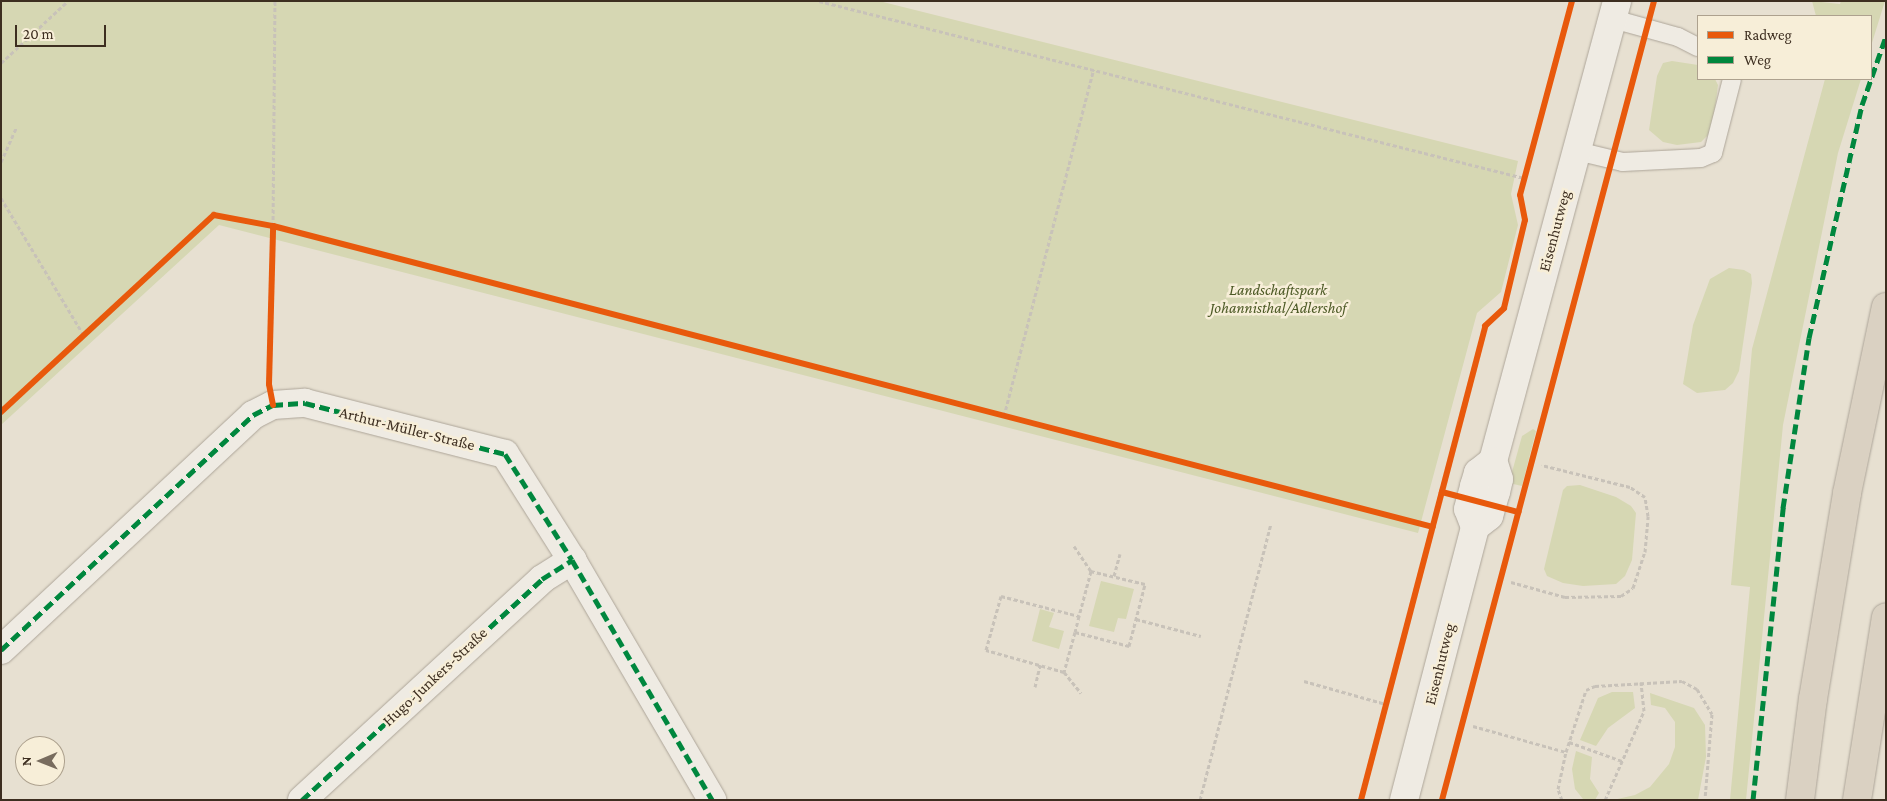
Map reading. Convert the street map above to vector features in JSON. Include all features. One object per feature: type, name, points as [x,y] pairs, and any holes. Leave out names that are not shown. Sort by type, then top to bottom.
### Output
[{"type":"highway","points":[[1800,800],[1813,699],[1847,492],[1886,307]]},
{"type":"highway","points":[[1857,800],[1886,616]]},
{"type":"street","name":"Eisenhutweg","points":[[1404,800],[1475,527],[1468,508],[1478,474],[1493,461],[1615,10]]},
{"type":"street","name":"Arthur-Müller-Straße","points":[[1,650],[253,414],[273,406],[305,403],[505,454],[572,560],[712,800]]},
{"type":"street","name":"Hugo-Junkers-Straße","points":[[302,800],[542,579],[572,560]]},
{"type":"lane","points":[[1615,10],[1697,47]]},
{"type":"lane","points":[[1577,151],[1623,162],[1701,158],[1713,153],[1732,80]]},
{"type":"path","points":[[1,63],[68,1]]},
{"type":"path","points":[[273,226],[275,1]]},
{"type":"path","points":[[819,1],[1524,178]]},
{"type":"path","points":[[1004,416],[1094,70]]},
{"type":"path","points":[[1,162],[16,128]]},
{"type":"path","points":[[1,198],[85,337]]},
{"type":"path","points":[[1511,582],[1565,597],[1621,596],[1633,588],[1645,552],[1648,516],[1645,497],[1630,487],[1542,465]]},
{"type":"path","points":[[1200,800],[1271,524]]},
{"type":"path","points":[[1074,546],[1090,571],[1145,584],[1129,646],[1075,632]]},
{"type":"path","points":[[1114,576],[1120,554]]},
{"type":"path","points":[[1064,672],[1090,571]]},
{"type":"path","points":[[1079,616],[1001,596],[986,650],[1064,672],[1081,693]]},
{"type":"path","points":[[1136,619],[1201,636]]},
{"type":"path","points":[[1034,687],[1040,665]]},
{"type":"path","points":[[1304,681],[1386,704]]},
{"type":"path","points":[[1562,800],[1558,789],[1566,752],[1586,690],[1595,686],[1682,681],[1697,688],[1712,714],[1705,800]]},
{"type":"path","points":[[1605,800],[1644,711],[1641,682]]},
{"type":"path","points":[[1473,726],[1566,752]]},
{"type":"path","points":[[1569,742],[1622,762]]},
{"type":"green space","name":"Landschaftspark Johannisthal/Adlershof","points":[[1,1],[879,1],[1518,161],[1511,194],[1518,225],[1501,292],[1477,313],[1418,533],[219,225],[1,425]]},
{"type":"green space","points":[[1812,1],[1840,4],[1841,1],[1885,1],[1872,43],[1872,15],[1816,15]]},
{"type":"green space","points":[[1672,61],[1697,65],[1697,80],[1716,80],[1718,85],[1712,131],[1701,142],[1677,145],[1663,142],[1649,130],[1657,76],[1663,63]]},
{"type":"green space","points":[[1825,80],[1861,80],[1838,153],[1783,425],[1746,800],[1730,800],[1750,587],[1731,585],[1752,349]]},
{"type":"green space","points":[[1729,268],[1744,270],[1751,274],[1752,283],[1739,371],[1733,383],[1725,390],[1697,393],[1683,384],[1693,325],[1710,279]]},
{"type":"green space","points":[[1533,429],[1536,431],[1522,486],[1509,483],[1522,436]]},
{"type":"green space","points":[[1580,485],[1616,497],[1631,506],[1636,513],[1632,560],[1625,576],[1616,584],[1583,586],[1563,583],[1547,576],[1544,569],[1563,490],[1567,486]]},
{"type":"green space","points":[[1101,581],[1134,589],[1126,619],[1118,618],[1114,632],[1089,626]]},
{"type":"green space","points":[[1040,609],[1054,613],[1049,627],[1064,631],[1059,649],[1032,641]]},
{"type":"green space","points":[[1612,692],[1633,692],[1635,708],[1608,728],[1596,746],[1580,740],[1598,698]]},
{"type":"green space","points":[[1650,693],[1694,708],[1705,725],[1706,757],[1698,800],[1613,800],[1635,795],[1650,787],[1669,764],[1675,747],[1675,722],[1665,708],[1651,705]]},
{"type":"green space","points":[[1576,751],[1592,757],[1590,779],[1599,793],[1595,800],[1583,799],[1575,789],[1572,769]]},
{"type":"marked path","points":[[1872,76],[1886,36]]},
{"type":"marked path","points":[[1753,800],[1783,508],[1809,338],[1862,105],[1871,80]]},
{"type":"marked path","points":[[1,650],[253,415],[273,405],[305,403],[505,454],[572,560],[712,800]]},
{"type":"marked path","points":[[302,800],[542,579],[572,560]]},
{"type":"cycle path","points":[[1361,800],[1485,326],[1504,308],[1525,220],[1520,195],[1572,1]]},
{"type":"cycle path","points":[[1442,800],[1654,1]]},
{"type":"cycle path","points":[[1,412],[214,215],[273,226],[1433,527]]},
{"type":"cycle path","points":[[273,226],[269,384],[273,405]]},
{"type":"cycle path","points":[[1442,492],[1518,512]]}]
